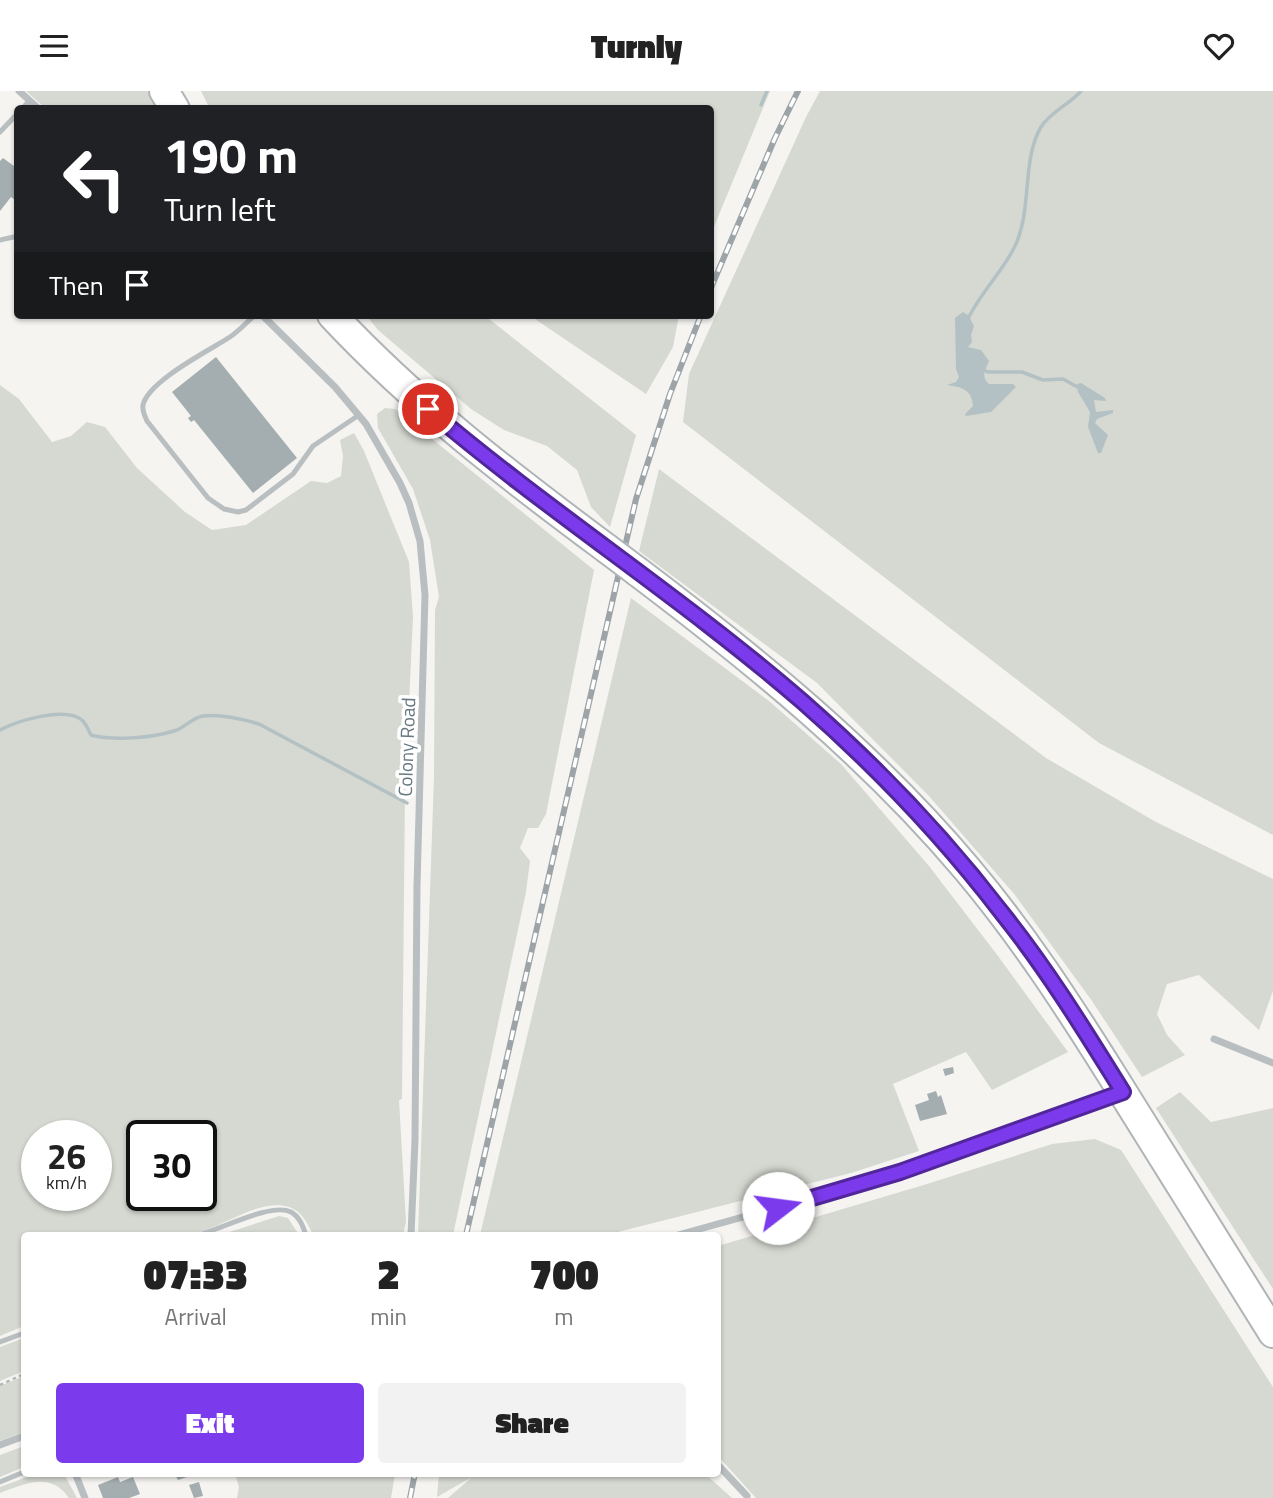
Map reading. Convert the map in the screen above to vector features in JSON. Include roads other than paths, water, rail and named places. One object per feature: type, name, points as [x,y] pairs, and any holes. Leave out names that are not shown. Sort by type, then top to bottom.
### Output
[{"type":"highway","points":[[336,319],[388,373],[449,426],[712,628],[803,703],[855,750],[928,825],[1018,934],[1123,1092],[1273,1333]]},
{"type":"street","points":[[19,91],[35,105]]},
{"type":"street","name":"Colony Road","points":[[266,319],[335,387],[359,415],[384,454],[409,503],[420,541],[424,575],[425,637],[417,886],[415,1140],[411,1232]]},
{"type":"street","points":[[1214,1039],[1273,1063]]},
{"type":"street","points":[[689,1232],[874,1180],[1123,1092]]},
{"type":"street","points":[[0,1445],[21,1437]]},
{"type":"street","points":[[721,1468],[747,1496]]},
{"type":"street","points":[[77,1477],[85,1498]]},
{"type":"lane","points":[[26,105],[30,100]]},
{"type":"lane","points":[[0,132],[14,117]]},
{"type":"lane","points":[[250,319],[230,337],[181,366],[148,395],[143,405],[147,421],[208,498],[231,512],[246,510],[293,474],[313,446],[359,415]]},
{"type":"lane","points":[[207,1232],[251,1217],[284,1210],[293,1213],[305,1232]]},
{"type":"lane","points":[[0,1342],[21,1334]]},
{"type":"lane","points":[[0,1482],[21,1473]]},
{"type":"waterway","points":[[761,105],[767,91]]},
{"type":"waterway","points":[[967,321],[1009,257],[1020,234],[1031,155],[1041,127],[1081,91]]},
{"type":"waterway","points":[[982,369],[988,372],[1022,372],[1043,380],[1063,379],[1081,389]]},
{"type":"waterway","points":[[0,730],[29,719],[64,714],[82,720],[91,735],[132,738],[174,731],[203,716],[231,717],[259,724],[407,803]]},
{"type":"railway","points":[[714,281],[798,91]]},
{"type":"railway","points":[[467,1232],[636,499],[670,394],[699,319]]},
{"type":"railway","points":[[410,1498],[414,1477]]}]
